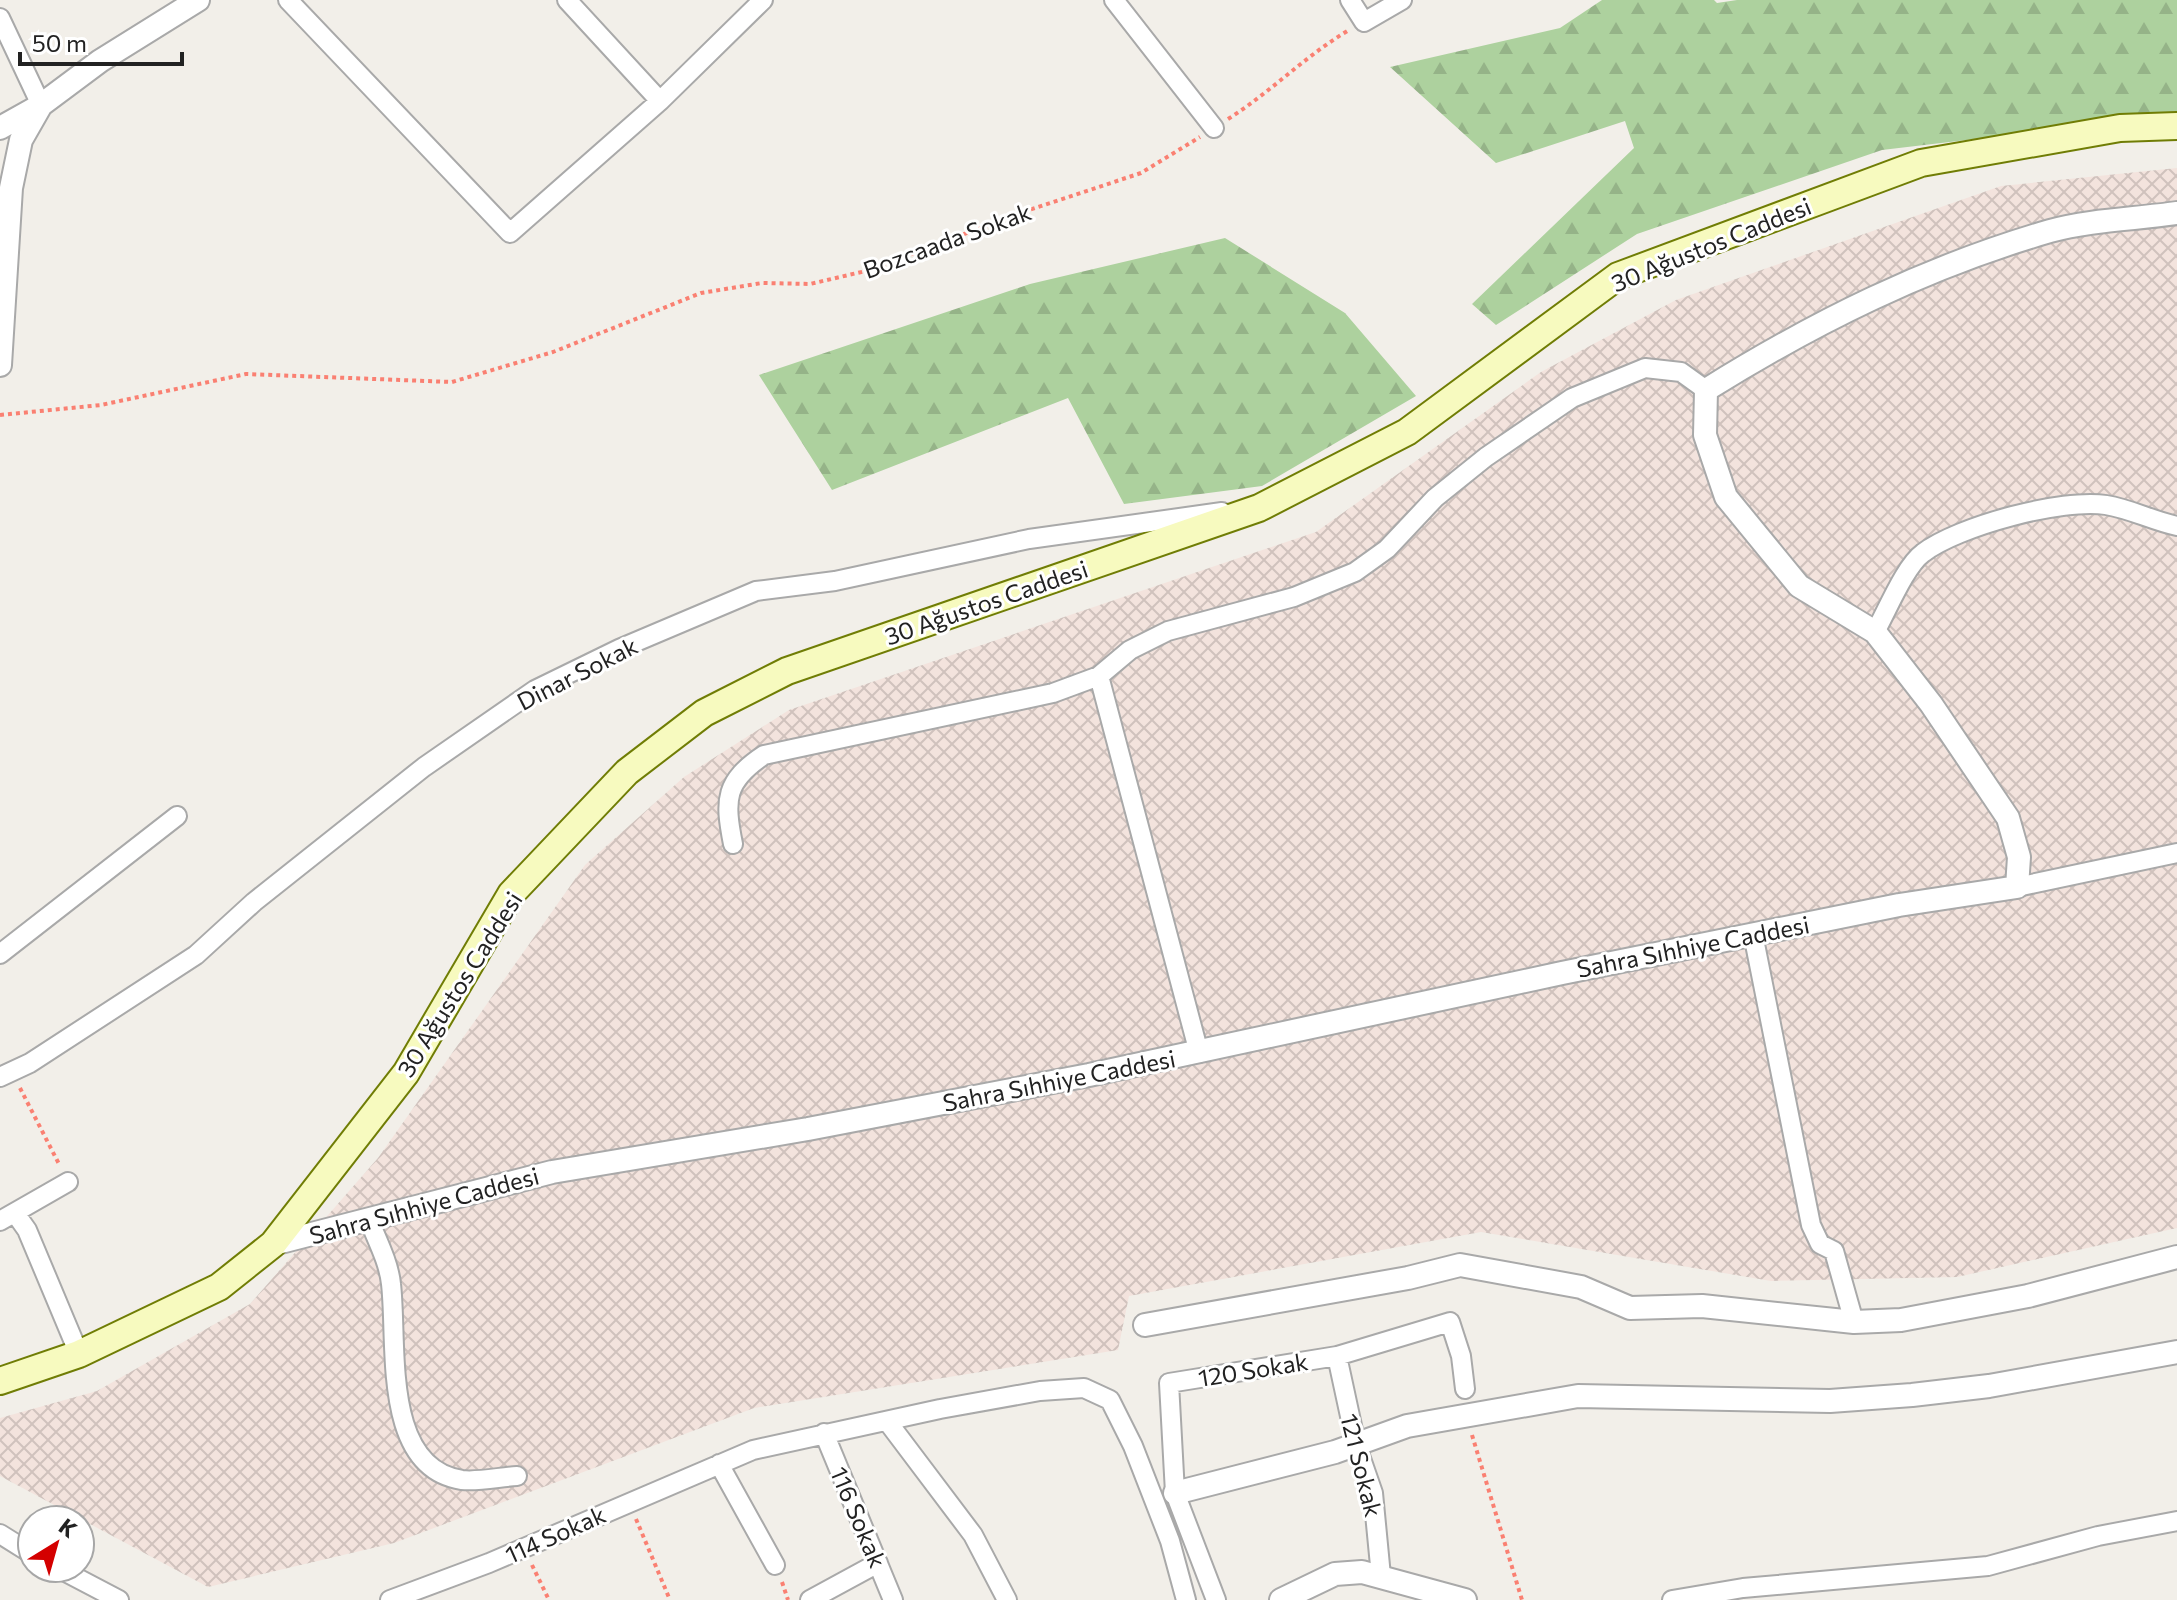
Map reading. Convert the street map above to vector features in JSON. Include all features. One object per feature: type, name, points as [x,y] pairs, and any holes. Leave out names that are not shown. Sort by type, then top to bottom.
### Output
[{"type":"main road","name":"30 Ağustos Caddesi","points":[[0,1381],[79,1354],[219,1287],[273,1244],[406,1073],[511,894],[627,772],[704,713],[787,671],[1259,508],[1407,432],[1618,276],[1921,163],[2120,128],[2177,126]]},
{"type":"street","points":[[0,128],[41,105],[100,61],[198,0]]},
{"type":"street","points":[[288,0],[510,233],[660,101],[763,0]]},
{"type":"street","points":[[567,0],[660,101]]},
{"type":"street","points":[[1114,0],[1214,128]]},
{"type":"street","points":[[1350,0],[1364,22],[1402,0]]},
{"type":"street","points":[[0,18],[41,105]]},
{"type":"street","points":[[0,365],[11,188],[21,140],[41,105]]},
{"type":"street","points":[[1706,390],[1769,350],[1906,280],[2053,230],[2177,213]]},
{"type":"street","points":[[733,844],[727,811],[729,795],[741,771],[764,755],[1053,693],[1099,676],[1130,650],[1168,631],[1294,597],[1355,572],[1387,549],[1435,498],[1486,457],[1572,398],[1645,368],[1681,372],[1706,390]]},
{"type":"street","points":[[1706,390],[1705,435],[1726,497],[1799,586],[1875,632],[1931,704],[2008,818],[2019,857],[2017,887],[2177,853]]},
{"type":"street","points":[[1875,632],[1921,554],[1966,528],[2063,507],[2102,504],[2136,511],[2177,526]]},
{"type":"street","name":"Dinar Sokak","points":[[6,1074],[196,955],[254,902],[424,767],[535,690],[619,649],[756,591],[835,581],[1029,539],[1259,508]]},
{"type":"street","points":[[1099,676],[1199,1053]]},
{"type":"street","points":[[0,954],[177,816]]},
{"type":"street","name":"Sahra Sıhhiye Caddesi","points":[[273,1244],[552,1172],[808,1129],[1199,1053],[1753,934],[1899,905],[2017,887]]},
{"type":"street","points":[[1753,934],[1811,1225],[1820,1244],[1834,1251],[1854,1322]]},
{"type":"street","points":[[68,1182],[7,1217],[27,1230],[79,1354]]},
{"type":"street","points":[[369,1220],[391,1281],[395,1362],[405,1434],[427,1465],[461,1480],[517,1476]]},
{"type":"street","points":[[1145,1325],[1408,1278],[1460,1265],[1581,1287],[1630,1308],[1702,1306],[1854,1322],[1901,1320],[1962,1310],[2177,1257]]},
{"type":"street","name":"120 Sokak","points":[[1175,1493],[1169,1383],[1337,1356],[1450,1322],[1461,1356],[1465,1389]]},
{"type":"street","points":[[1216,1600],[1175,1493],[1221,1484],[1407,1426],[1578,1396],[1830,1401],[1912,1395],[1989,1386],[2177,1352]]},
{"type":"street","name":"121 Sokak","points":[[1337,1356],[1356,1444],[1373,1493],[1381,1576]]},
{"type":"street","name":"114 Sokak","points":[[390,1600],[524,1548],[753,1450],[1040,1391],[1084,1388],[1110,1400],[1133,1446],[1170,1541],[1186,1600]]},
{"type":"street","points":[[887,1421],[973,1535],[1007,1600]]},
{"type":"street","name":"116 Sokak","points":[[824,1433],[893,1600]]},
{"type":"street","points":[[719,1464],[775,1565]]},
{"type":"street","points":[[1672,1600],[1743,1588],[1988,1566],[2098,1536],[2177,1521]]},
{"type":"street","points":[[810,1600],[878,1563]]},
{"type":"street","points":[[1281,1600],[1335,1574],[1362,1572],[1465,1600]]},
{"type":"street","points":[[88,1584],[119,1600]]},
{"type":"path","name":"Bozcaada Sokak","points":[[0,415],[101,405],[246,374],[452,382],[491,373],[583,341],[701,293],[762,283],[810,284],[870,270],[1014,215],[1141,173],[1254,103],[1310,53],[1364,22]]},
{"type":"path","points":[[6,1074],[68,1182]]},
{"type":"path","points":[[1475,1445],[1522,1600]]},
{"type":"path","points":[[628,1502],[670,1600]]},
{"type":"path","points":[[524,1548],[549,1600]]},
{"type":"shaded area","points":[[2177,168],[2177,1228],[1957,1277],[1771,1281],[1481,1232],[1129,1296],[1118,1350],[754,1408],[394,1543],[208,1587],[96,1527],[96,1504],[52,1504],[0,1476],[0,1418],[97,1391],[250,1304],[378,1158],[585,865],[684,777],[789,710],[1316,532],[1541,372],[1676,300],[2001,186]]},
{"type":"green space","points":[[1602,0],[1714,0],[1717,3],[1737,0],[2177,0],[2177,115],[1882,150],[1637,234],[1496,325],[1472,304],[1634,148],[1625,121],[1496,163],[1390,67],[1560,28]]},
{"type":"green space","points":[[1225,238],[1345,313],[1416,396],[1262,486],[1124,504],[1068,398],[832,490],[759,375],[1030,284]]}]
